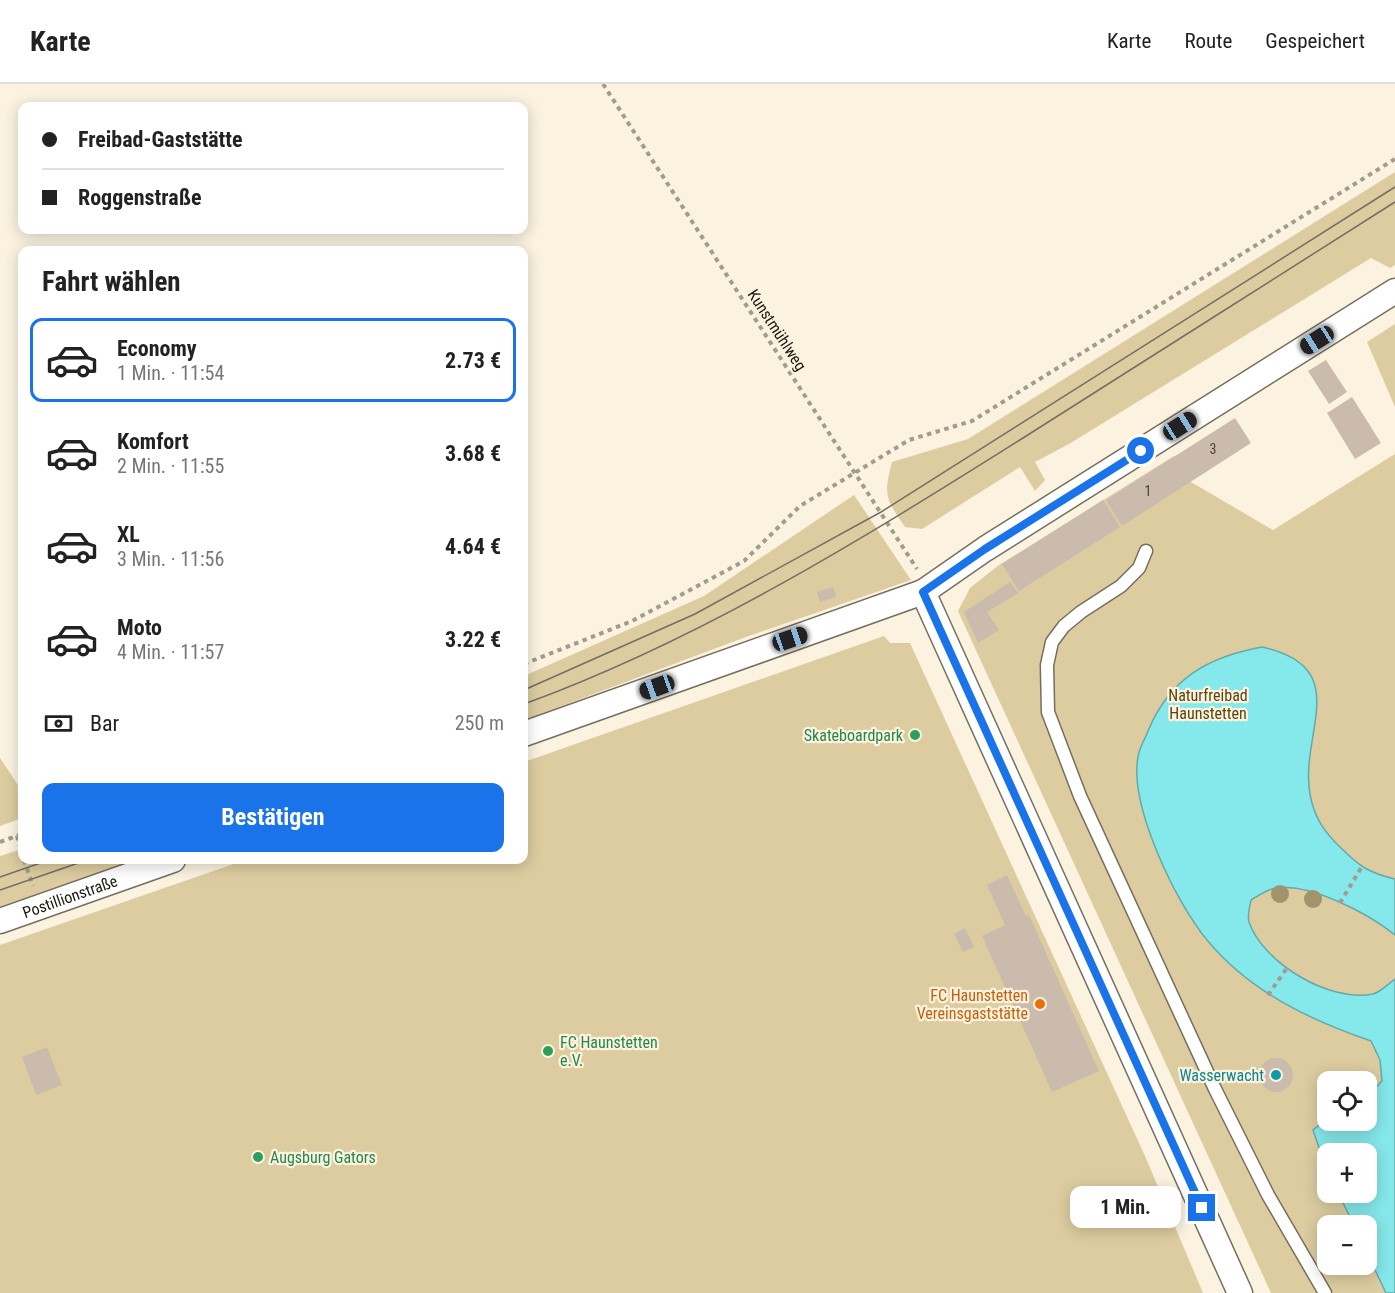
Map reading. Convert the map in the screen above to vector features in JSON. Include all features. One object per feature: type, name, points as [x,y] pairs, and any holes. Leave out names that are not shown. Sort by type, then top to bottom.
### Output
[{"type":"street","points":[[528,733],[923,592],[985,549],[1395,291]]},
{"type":"street","points":[[923,592],[1240,1293]]},
{"type":"street","name":"Postillionstraße","points":[[0,921],[162,864]]},
{"type":"lane","points":[[1146,551],[1139,568],[1121,586],[1081,612],[1064,626],[1052,642],[1047,665],[1048,712],[1080,796],[1215,1089],[1268,1195],[1325,1293]]},
{"type":"path","name":"Kunstmühlweg","points":[[603,84],[918,570],[923,592]]},
{"type":"path","points":[[528,661],[632,621],[744,561],[800,506],[855,472],[909,440],[972,421],[1395,159]]},
{"type":"path","points":[[0,842],[17,836],[18,840]]},
{"type":"path","points":[[1340,903],[1361,868]]},
{"type":"path","points":[[1268,995],[1287,968]]},
{"type":"green space","points":[[1395,172],[1395,265],[1390,268],[1371,258],[1069,444],[1035,462],[1045,480],[1035,491],[1020,467],[922,529],[905,527],[888,497],[892,462],[968,439]]},
{"type":"green space","points":[[1395,324],[1395,407],[1367,342]]},
{"type":"green space","name":"Naturfreibad Haunstetten","points":[[1395,454],[1395,1293],[1271,1293],[958,611],[970,588],[999,565],[1174,456],[1191,482],[1273,530]]},
{"type":"green space","points":[[854,495],[911,580],[746,637],[528,719],[528,674],[704,596]]},
{"type":"green space","name":"FC Haunstetten e.V.","points":[[884,636],[890,643],[910,643],[1145,1156],[1203,1293],[0,1293],[0,945],[233,864],[528,864],[528,761]]},
{"type":"green space","points":[[0,758],[18,785],[18,819],[0,826]]},
{"type":"green space","points":[[18,850],[18,864],[130,864],[0,909],[0,856]]},
{"type":"water","points":[[1262,647],[1290,657],[1307,670],[1315,686],[1317,706],[1309,771],[1310,794],[1314,810],[1325,830],[1347,854],[1371,871],[1395,879],[1395,935],[1354,909],[1302,889],[1272,889],[1264,892],[1251,900],[1248,917],[1257,937],[1268,952],[1300,977],[1319,986],[1356,995],[1373,994],[1395,979],[1395,1293],[1386,1293],[1377,1274],[1377,1215],[1349,1215],[1343,1203],[1377,1203],[1377,1143],[1317,1143],[1313,1130],[1317,1127],[1317,1131],[1377,1131],[1377,1086],[1382,1081],[1380,1060],[1371,1041],[1326,1024],[1282,1002],[1242,975],[1224,958],[1195,924],[1169,879],[1148,827],[1141,801],[1137,777],[1139,754],[1157,713],[1168,697],[1193,673],[1208,664],[1243,651]]},
{"type":"building","points":[[1326,360],[1347,392],[1329,404],[1308,371]]},
{"type":"building","points":[[1352,397],[1381,443],[1355,459],[1327,413]]},
{"type":"building","points":[[1235,418],[1251,443],[1122,526],[1106,500]]},
{"type":"building","points":[[1103,500],[1120,527],[1019,591],[1002,564]]},
{"type":"building","points":[[1010,582],[1018,593],[987,612],[999,630],[978,643],[964,612]]},
{"type":"building","points":[[833,587],[836,597],[820,602],[817,592]]},
{"type":"building","name":"FC Haunstetten Vereinsgaststätte","points":[[1007,875],[1026,916],[1029,915],[1099,1071],[1052,1092],[982,936],[1005,925],[987,885]]},
{"type":"building","points":[[965,928],[974,947],[963,952],[954,934]]},
{"type":"building","points":[[47,1047],[62,1085],[36,1095],[22,1057]]},
{"type":"building","name":"Wasserwacht","points":[[1276,1058],[1288,1063],[1293,1075],[1288,1087],[1276,1092],[1264,1087],[1259,1075],[1264,1063]]},
{"type":"tram line","points":[[528,688],[695,614],[881,512],[1395,187]]},
{"type":"tram line","points":[[528,702],[655,649],[718,618],[842,549],[1023,438],[1395,202]]},
{"type":"tram line","points":[[0,877],[37,864]]},
{"type":"tram line","points":[[0,890],[75,864]]},
{"type":"place","name":"Skateboardpark","points":[[915,735]]},
{"type":"place","name":"FC Haunstetten Vereinsgaststätte","points":[[1040,1004]]},
{"type":"place","name":"FC Haunstetten e.V.","points":[[548,1051]]},
{"type":"place","name":"Wasserwacht","points":[[1276,1075]]},
{"type":"place","name":"Augsburg Gators","points":[[258,1157]]},
{"type":"route","points":[[1141,451],[985,549],[923,592],[1202,1208]]}]
